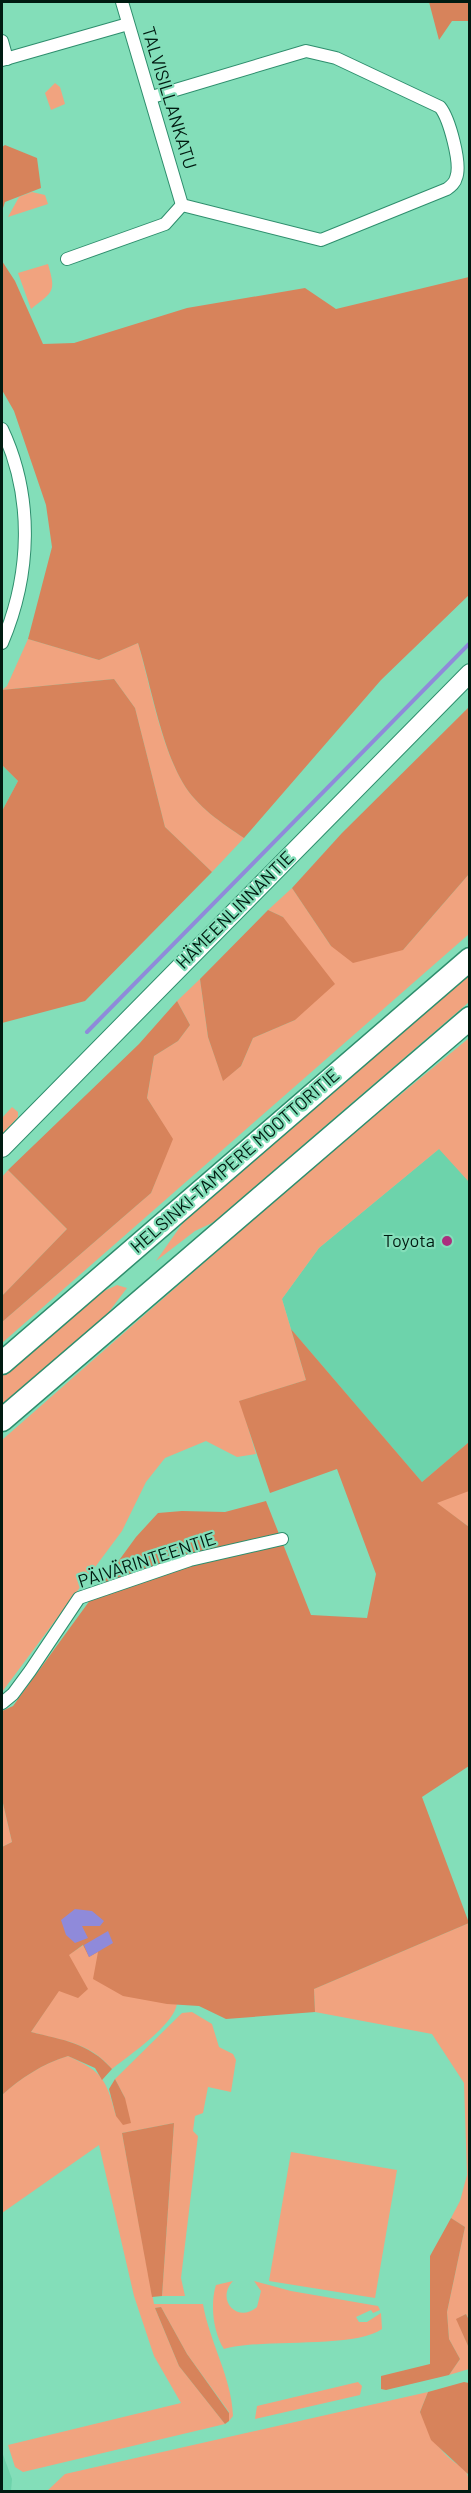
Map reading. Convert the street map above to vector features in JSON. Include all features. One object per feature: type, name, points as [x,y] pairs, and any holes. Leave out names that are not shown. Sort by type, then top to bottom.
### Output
[{"type":"highway","name":"HELSINKI-TAMPERE MOOTTORITIE","points":[[2,1363],[470,959]]},
{"type":"highway","points":[[2,1420],[470,1018]]},
{"type":"main road","name":"HÄMEENLINNANTIE","points":[[2,1148],[470,673]]},
{"type":"street","points":[[122,2],[128,24]]},
{"type":"street","name":"TALVISILLANKATU","points":[[4,59],[128,24],[152,97],[182,205]]},
{"type":"street","points":[[2,40],[4,59]]},
{"type":"street","points":[[67,259],[165,224],[182,205],[321,240],[447,189],[456,179],[458,165],[447,117],[440,107],[317,51],[306,51],[152,97]]},
{"type":"street","points":[[2,429],[12,453],[22,492],[26,543],[19,592],[2,643]]},
{"type":"street","name":"PÄIVÄRINTEENTIE","points":[[2,1703],[13,1694],[30,1671],[79,1598],[190,1560],[282,1539]]},
{"type":"shaded area","points":[[429,2],[469,2],[469,21],[452,21],[439,40]]},
{"type":"shaded area","points":[[55,83],[60,87],[65,104],[51,110],[45,93]]},
{"type":"shaded area","points":[[5,145],[37,158],[41,188],[5,202],[2,211],[2,147]]},
{"type":"shaded area","points":[[32,192],[45,195],[48,204],[8,217],[19,197]]},
{"type":"shaded area","points":[[2,261],[15,281],[43,344],[74,343],[187,308],[305,288],[336,309],[469,277],[469,595],[381,680],[244,838],[195,800],[183,783],[163,734],[138,643],[99,660],[28,639],[52,547],[46,505],[14,411],[2,390]]},
{"type":"shaded area","points":[[48,264],[52,280],[51,290],[31,309],[18,273]]},
{"type":"shaded area","points":[[28,639],[99,660],[138,643],[162,734],[183,783],[195,800],[244,838],[212,872],[165,827],[135,708],[114,679],[2,690],[7,686]]},
{"type":"shaded area","points":[[114,679],[135,708],[165,827],[212,872],[85,1001],[2,1023],[2,811],[18,781],[2,765],[2,690]]},
{"type":"shaded area","points":[[469,707],[469,874],[403,950],[353,963],[331,946],[292,888],[342,833]]},
{"type":"shaded area","points":[[2,765],[18,781],[2,811]]},
{"type":"shaded area","points":[[469,874],[469,934],[2,1343],[2,1322],[151,1193],[172,1139],[147,1098],[154,1056],[178,1041],[190,1025],[177,1001],[200,979],[208,1037],[223,1080],[241,1066],[253,1038],[295,1020],[283,917],[268,910],[292,888],[331,946],[403,950]]},
{"type":"shaded area","points":[[268,910],[283,917],[335,984],[295,1020],[253,1038],[241,1066],[223,1081],[208,1037],[200,979]]},
{"type":"shaded area","points":[[469,970],[469,1002],[214,1222],[195,1231],[156,1261],[194,1207]]},
{"type":"shaded area","points":[[177,1001],[190,1025],[178,1041],[154,1056],[147,1098],[173,1139],[151,1193],[2,1322],[2,1296],[67,1229],[8,1170],[139,1044]]},
{"type":"shaded area","points":[[469,1038],[469,1182],[439,1149],[319,1248],[282,1299],[306,1380],[240,1401],[256,1454],[237,1457],[206,1441],[165,1458],[146,1482],[122,1531],[2,1692],[2,1440],[314,1166]]},
{"type":"shaded area","points":[[469,1091],[469,1442],[422,1482],[291,1329],[282,1299],[319,1248],[439,1149]]},
{"type":"shaded area","points":[[12,1107],[18,1112],[18,1117],[2,1135],[2,1118]]},
{"type":"shaded area","points":[[8,1170],[67,1229],[2,1296],[2,1177]]},
{"type":"shaded area","points":[[117,1285],[127,1288],[105,1317],[2,1408],[2,1376],[89,1298]]},
{"type":"shaded area","points":[[291,1329],[422,1482],[469,1442],[469,1491],[437,1503],[469,1527],[469,1766],[422,1797],[469,1923],[314,1989],[315,2012],[226,2019],[199,2006],[167,2004],[123,1996],[93,1979],[98,1952],[89,1957],[83,1945],[69,1955],[88,1989],[78,1998],[59,1991],[31,2032],[65,2040],[85,2048],[112,2069],[102,2080],[95,2068],[68,2056],[32,2072],[2,2095],[2,1847],[12,1842],[2,1799],[2,1711],[13,1706],[136,1537],[158,1513],[225,1512],[266,1501],[311,1615],[367,1618],[376,1574],[337,1469],[270,1493],[239,1401],[306,1380]]},
{"type":"shaded area","points":[[469,1491],[469,1527],[436,1503]]},
{"type":"shaded area","points":[[2,1799],[12,1842],[2,1847]]},
{"type":"shaded area","points":[[75,1909],[92,1911],[104,1921],[100,1926],[82,1926],[88,1938],[75,1943],[66,1935],[61,1920]]},
{"type":"shaded area","points":[[469,1923],[470,2320],[466,2314],[457,2319],[469,2348],[469,2369],[449,2375],[460,2359],[449,2339],[447,2312],[465,2227],[451,2218],[460,2201],[467,2175],[464,2083],[432,2034],[315,2012],[314,1989]]},
{"type":"shaded area","points":[[108,1931],[113,1943],[89,1957],[84,1945]]},
{"type":"shaded area","points":[[84,1945],[98,1951],[167,2004],[177,2004],[174,2013],[159,2031],[112,2069],[85,2048],[31,2032],[59,1990],[87,1989],[68,1955]]},
{"type":"shaded area","points":[[192,2012],[212,2024],[219,2047],[233,2054],[236,2060],[231,2092],[208,2087],[203,2113],[195,2116],[193,2131],[198,2136],[181,2278],[185,2296],[162,2296],[174,2123],[122,2133],[154,2304],[203,2304],[229,2388],[233,2416],[229,2421],[229,2412],[187,2354],[161,2307],[155,2308],[179,2366],[225,2424],[23,2472],[15,2467],[8,2445],[181,2403],[154,2356],[134,2296],[99,2145],[2,2213],[2,2095],[32,2072],[68,2056],[89,2067],[101,2078],[106,2085],[116,2116],[125,2098],[115,2079],[182,2013]]},
{"type":"shaded area","points":[[115,2079],[125,2098],[131,2123],[123,2125],[116,2116],[109,2089]]},
{"type":"shaded area","points":[[174,2123],[162,2296],[152,2297],[122,2133]]},
{"type":"shaded area","points":[[291,2152],[397,2170],[375,2298],[269,2281]]},
{"type":"shaded area","points":[[451,2218],[465,2227],[447,2312],[449,2339],[460,2359],[449,2375],[386,2390],[381,2389],[381,2376],[430,2364],[430,2256]]},
{"type":"shaded area","points":[[233,2281],[226,2295],[231,2308],[236,2311],[250,2312],[257,2307],[261,2291],[254,2281],[291,2291],[378,2306],[380,2310],[373,2313],[371,2310],[356,2317],[359,2322],[367,2322],[381,2313],[382,2329],[351,2339],[261,2344],[224,2349],[215,2326],[214,2293],[216,2285]]},
{"type":"shaded area","points":[[161,2307],[187,2354],[229,2413],[229,2421],[225,2424],[179,2366],[155,2308]]},
{"type":"shaded area","points":[[466,2314],[469,2320],[469,2348],[456,2319]]},
{"type":"shaded area","points":[[358,2382],[362,2386],[360,2395],[255,2419],[257,2406]]},
{"type":"shaded area","points":[[464,2382],[469,2383],[469,2475],[431,2440],[420,2412],[428,2392]]},
{"type":"shaded area","points":[[428,2392],[420,2412],[441,2450],[466,2472],[469,2492],[46,2492],[65,2474]]},
{"type":"shaded area","points":[[2,2452],[12,2479],[11,2491],[2,2491]]},
{"type":"waterway","points":[[87,1032],[470,643]]},
{"type":"place","name":"Toyota","points":[[447,1241]]}]
